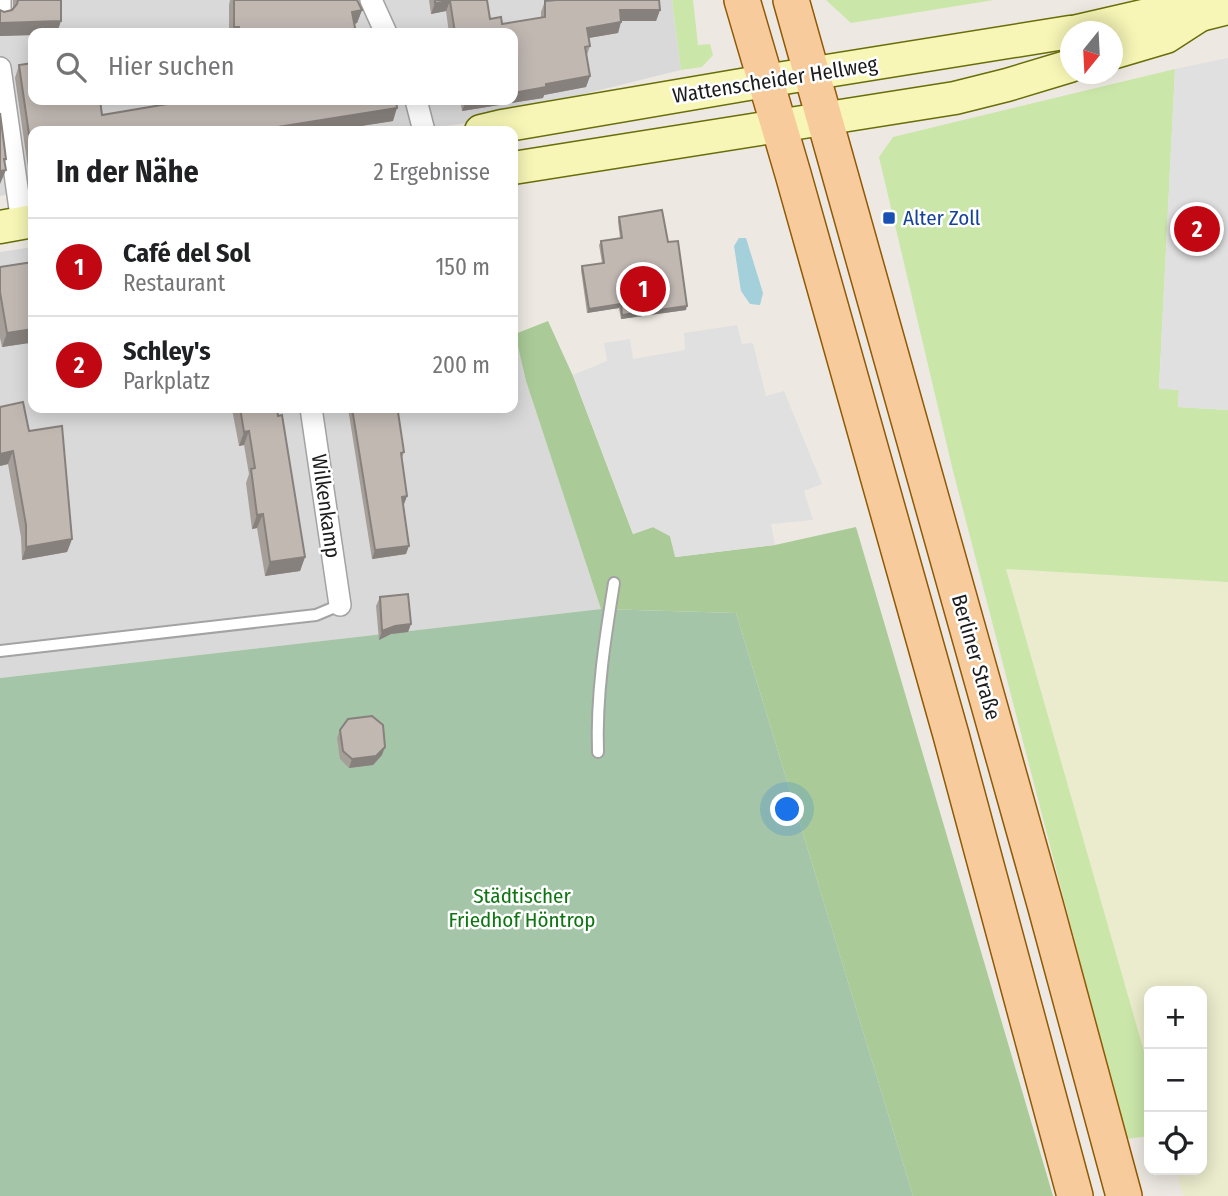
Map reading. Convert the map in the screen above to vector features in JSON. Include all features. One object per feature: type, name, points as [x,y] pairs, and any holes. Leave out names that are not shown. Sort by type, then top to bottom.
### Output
[{"type":"main road","points":[[742,0],[951,735],[1075,1196]]},
{"type":"main road","name":"Berliner Straße","points":[[791,0],[1042,891],[1124,1196]]},
{"type":"main road","name":"Wattenscheider Hellweg","points":[[1121,21],[1156,13],[1214,11]]},
{"type":"main road","name":"Wattenscheider Hellweg","points":[[1123,50],[1166,37],[1214,11]]},
{"type":"main road","name":"Wattenscheider Hellweg","points":[[502,126],[1060,34]]},
{"type":"main road","points":[[518,167],[955,98],[1060,69]]},
{"type":"street","points":[[0,0],[0,12]]},
{"type":"street","points":[[371,0],[384,28]]},
{"type":"street","points":[[0,68],[18,224]]},
{"type":"street","points":[[417,105],[423,126]]},
{"type":"street","name":"Wilkenkamp","points":[[312,413],[340,605]]},
{"type":"lane","points":[[598,752],[597,726],[604,640],[614,583]]},
{"type":"lane","points":[[0,650],[316,615],[340,605]]},
{"type":"shaded area","points":[[0,0],[672,0],[681,70],[446,126],[28,126],[28,191],[0,196]]},
{"type":"shaded area","points":[[1228,58],[1228,410],[1178,407],[1179,390],[1159,389],[1175,69]]},
{"type":"shaded area","points":[[28,248],[28,413],[518,413],[518,347],[526,381],[601,609],[0,678],[0,252]]},
{"type":"shaded area","points":[[737,325],[742,344],[753,343],[766,396],[784,391],[822,484],[804,491],[813,520],[771,524],[775,545],[675,557],[670,536],[653,527],[633,534],[573,375],[607,361],[604,343],[630,339],[633,359],[685,350],[684,333]]},
{"type":"green space","points":[[672,0],[693,0],[698,45],[710,44],[713,55],[702,67],[681,70]]},
{"type":"green space","points":[[826,0],[994,0],[851,23]]},
{"type":"green space","points":[[1175,69],[1159,388],[1179,390],[1178,407],[1228,410],[1228,582],[1006,569],[1144,1052],[1144,1137],[1126,1139],[953,471],[879,157],[893,137],[1113,84],[1123,84],[1123,82]]},
{"type":"green space","points":[[548,321],[573,376],[633,534],[653,527],[670,536],[676,557],[775,545],[856,527],[1053,1196],[913,1196],[736,613],[601,609],[526,381],[518,347],[518,333]]},
{"type":"green space","points":[[1006,568],[1228,582],[1228,1196],[1183,1196],[1177,1175],[1207,1175],[1207,986],[1144,986],[1144,1051]]},
{"type":"green space","name":"Städtischer Friedhof Höntrop","points":[[601,609],[736,613],[913,1196],[0,1196],[0,678]]},
{"type":"water","points":[[739,238],[746,238],[763,293],[760,305],[750,304],[741,291],[734,246]]},
{"type":"building","points":[[18,0],[61,0],[61,21],[0,23],[0,10],[12,10]]},
{"type":"building","points":[[234,0],[357,0],[362,10],[352,12],[355,28],[234,27]]},
{"type":"building","points":[[435,0],[487,0],[490,19],[501,17],[502,24],[545,17],[545,1],[659,0],[660,10],[620,10],[621,22],[587,28],[590,46],[585,47],[590,76],[518,92],[518,28],[454,28],[450,1],[435,3]]},
{"type":"building","points":[[28,64],[28,105],[101,105],[102,115],[161,105],[397,105],[397,108],[284,126],[28,127],[19,65]]},
{"type":"building","points":[[0,113],[6,170],[0,171]]},
{"type":"building","points":[[662,210],[668,242],[678,241],[687,306],[622,315],[621,304],[589,309],[582,266],[604,263],[601,241],[622,238],[619,217]]},
{"type":"building","points":[[28,263],[28,330],[7,333],[0,292],[0,267]]},
{"type":"building","points":[[23,402],[29,431],[62,426],[72,539],[26,547],[26,525],[13,451],[0,454],[0,407]]},
{"type":"building","points":[[241,413],[282,415],[305,557],[270,562],[263,514],[257,515],[251,469],[255,468],[249,431],[244,432]]},
{"type":"building","points":[[353,413],[398,413],[407,496],[402,497],[409,546],[375,550]]},
{"type":"building","points":[[408,594],[411,624],[382,631],[380,597]]},
{"type":"building","points":[[372,716],[383,725],[385,747],[376,756],[352,759],[343,751],[340,730],[348,719]]},
{"type":"place","name":"Alter Zoll","points":[[889,218]]},
{"type":"place","name":"Schley's","points":[[1197,229]]},
{"type":"place","name":"Café del Sol","points":[[643,289]]}]
